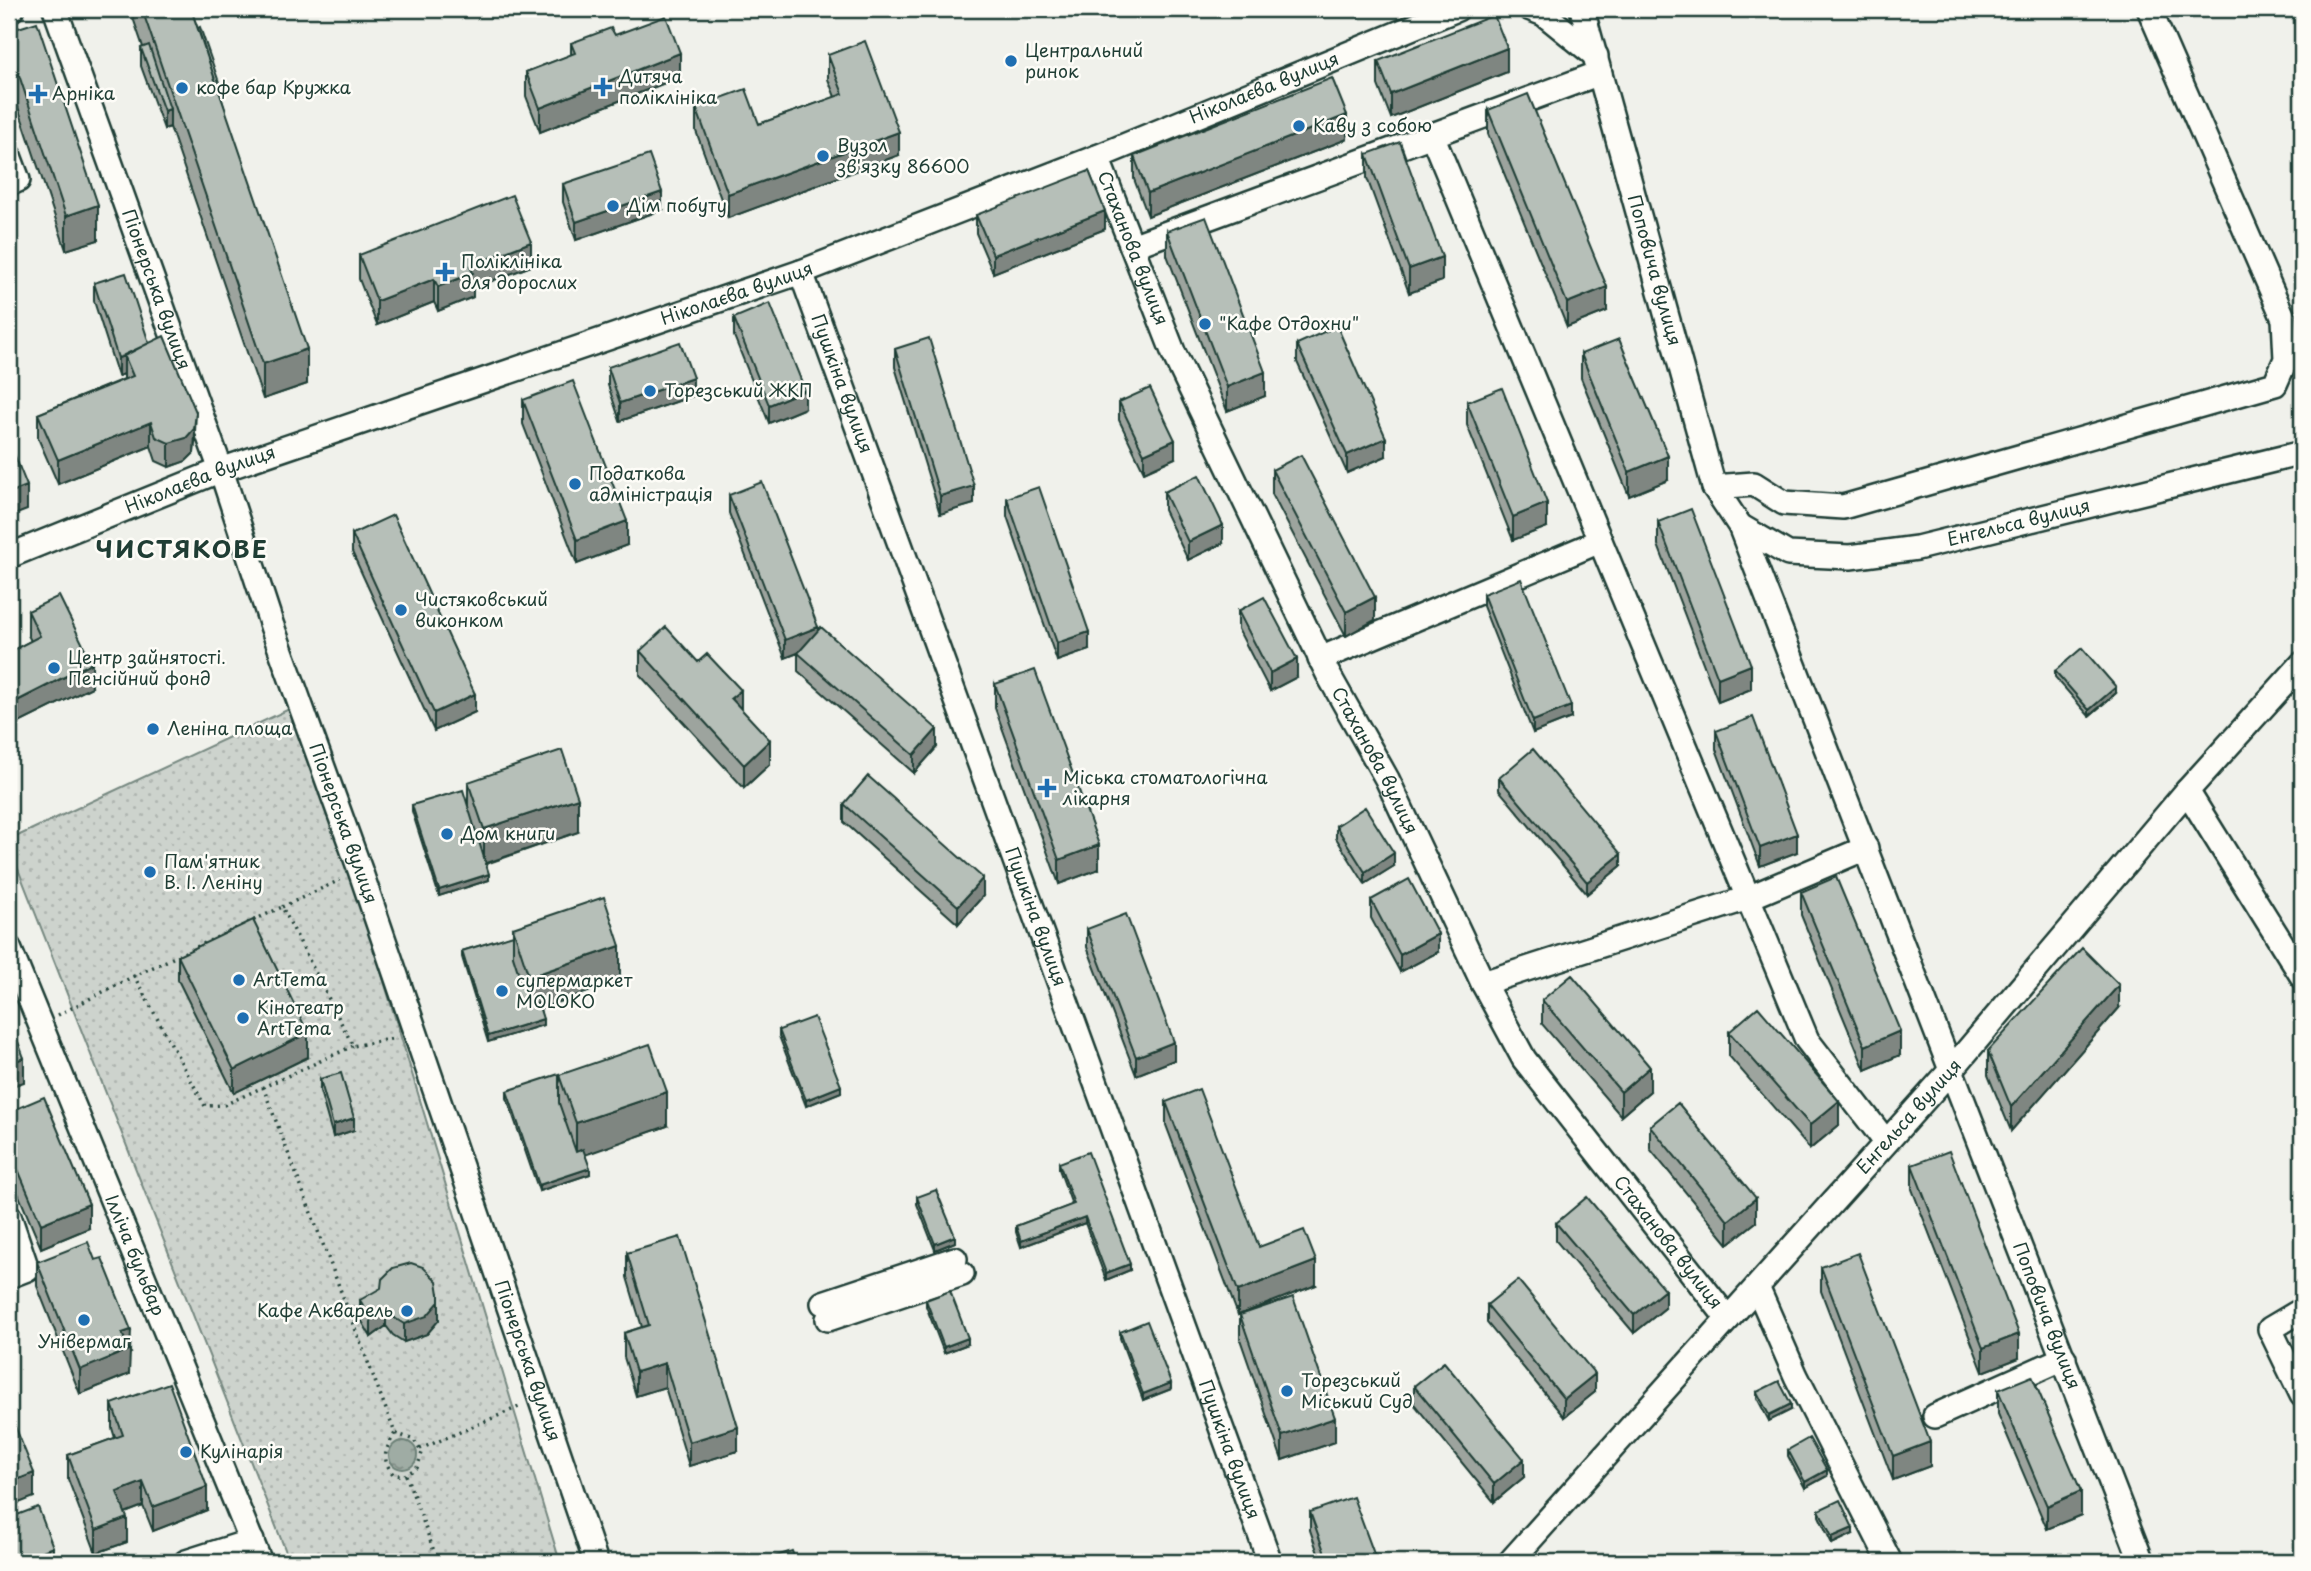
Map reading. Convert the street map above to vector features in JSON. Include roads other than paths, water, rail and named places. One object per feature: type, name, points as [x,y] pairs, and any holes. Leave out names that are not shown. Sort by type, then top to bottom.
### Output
[{"type":"street","name":"Піонерська вулиця","points":[[55,9],[221,471],[272,626],[360,870],[596,1562]]},
{"type":"street","name":"Ніколаєва вулиця","points":[[9,556],[221,471],[801,272],[1097,157],[1457,9]]},
{"type":"street","points":[[1132,246],[1432,135],[1598,64],[1544,14],[1531,9]]},
{"type":"street","name":"Поповича вулиця","points":[[1582,9],[1714,487],[1740,526],[2142,1562]]},
{"type":"street","points":[[1714,487],[1754,484],[1784,503],[1843,507],[2275,384],[2286,359],[2284,319],[2149,9]]},
{"type":"street","points":[[1432,135],[1807,1040],[1886,1142]]},
{"type":"street","points":[[9,156],[18,180],[9,184]]},
{"type":"street","name":"Стаханова вулиця","points":[[1097,157],[1174,354],[1320,659],[1387,779],[1483,983],[1524,1059],[1728,1320]]},
{"type":"street","name":"Пушкіна вулиця","points":[[801,272],[1270,1562]]},
{"type":"street","points":[[2284,319],[2302,334]]},
{"type":"street","name":"Енгельса вулиця","points":[[1740,526],[1788,554],[1850,557],[1917,548],[2302,453]]},
{"type":"street","points":[[1320,659],[1600,541]]},
{"type":"street","name":"Енгельса вулиця","points":[[1515,1560],[1952,1069],[2187,791],[2302,664]]},
{"type":"street","points":[[2187,791],[2302,976]]},
{"type":"street","points":[[1483,983],[1748,898],[1866,848]]},
{"type":"street","name":"Ілліча бульвар","points":[[9,948],[256,1552]]},
{"type":"street","points":[[9,1216],[27,1269],[9,1276]]},
{"type":"street","points":[[826,1311],[959,1267]]},
{"type":"street","points":[[1757,1287],[1796,1376],[1890,1562]]},
{"type":"street","points":[[2302,1310],[2270,1329],[2302,1395]]},
{"type":"street","points":[[1935,1416],[2064,1358]]},
{"type":"street","points":[[186,1562],[256,1552]]},
{"type":"water","points":[[403,1441],[413,1445],[417,1455],[413,1465],[403,1469],[393,1465],[389,1455],[393,1445]]},
{"type":"place","name":"Центральний ринок","points":[[1011,61]]},
{"type":"place","name":"Дитяча поліклініка","points":[[603,87]]},
{"type":"place","name":"кофе бар Кружка","points":[[182,88]]},
{"type":"place","name":"Арніка","points":[[38,94]]},
{"type":"place","name":"Каву з собою","points":[[1299,126]]},
{"type":"place","name":"Вузол зв'язку 86600","points":[[823,156]]},
{"type":"place","name":"Дім побуту","points":[[613,206]]},
{"type":"place","name":"Поліклініка для дорослих","points":[[445,272]]},
{"type":"place","name":"\"Кафе Отдохни\"","points":[[1205,324]]},
{"type":"place","name":"Торезський ЖКП","points":[[650,391]]},
{"type":"place","name":"Податкова адміністрація","points":[[575,484]]},
{"type":"place","name":"Чистяковський виконком","points":[[401,610]]},
{"type":"place","name":"Центр зайнятості. Пенсійний фонд","points":[[54,668]]},
{"type":"place","name":"Леніна площа","points":[[153,729]]},
{"type":"place","name":"Міська стоматологічна лікарня","points":[[1047,788]]},
{"type":"place","name":"Дом книги","points":[[447,834]]},
{"type":"place","name":"Пам'ятник В. І. Леніну","points":[[150,872]]},
{"type":"place","name":"ArtTema","points":[[239,980]]},
{"type":"place","name":"супермаркет MOLOKO","points":[[502,991]]},
{"type":"place","name":"Кінотеатр ArtTema","points":[[243,1018]]},
{"type":"place","name":"Кафе Акварель","points":[[407,1311]]},
{"type":"place","name":"Універмаг","points":[[84,1320]]},
{"type":"place","name":"Торезський Міський Суд","points":[[1287,1391]]},
{"type":"place","name":"Кулінарія","points":[[186,1452]]},
{"type":"district","name":"ЧИСТЯКОВЕ","points":[[182,550]]}]
